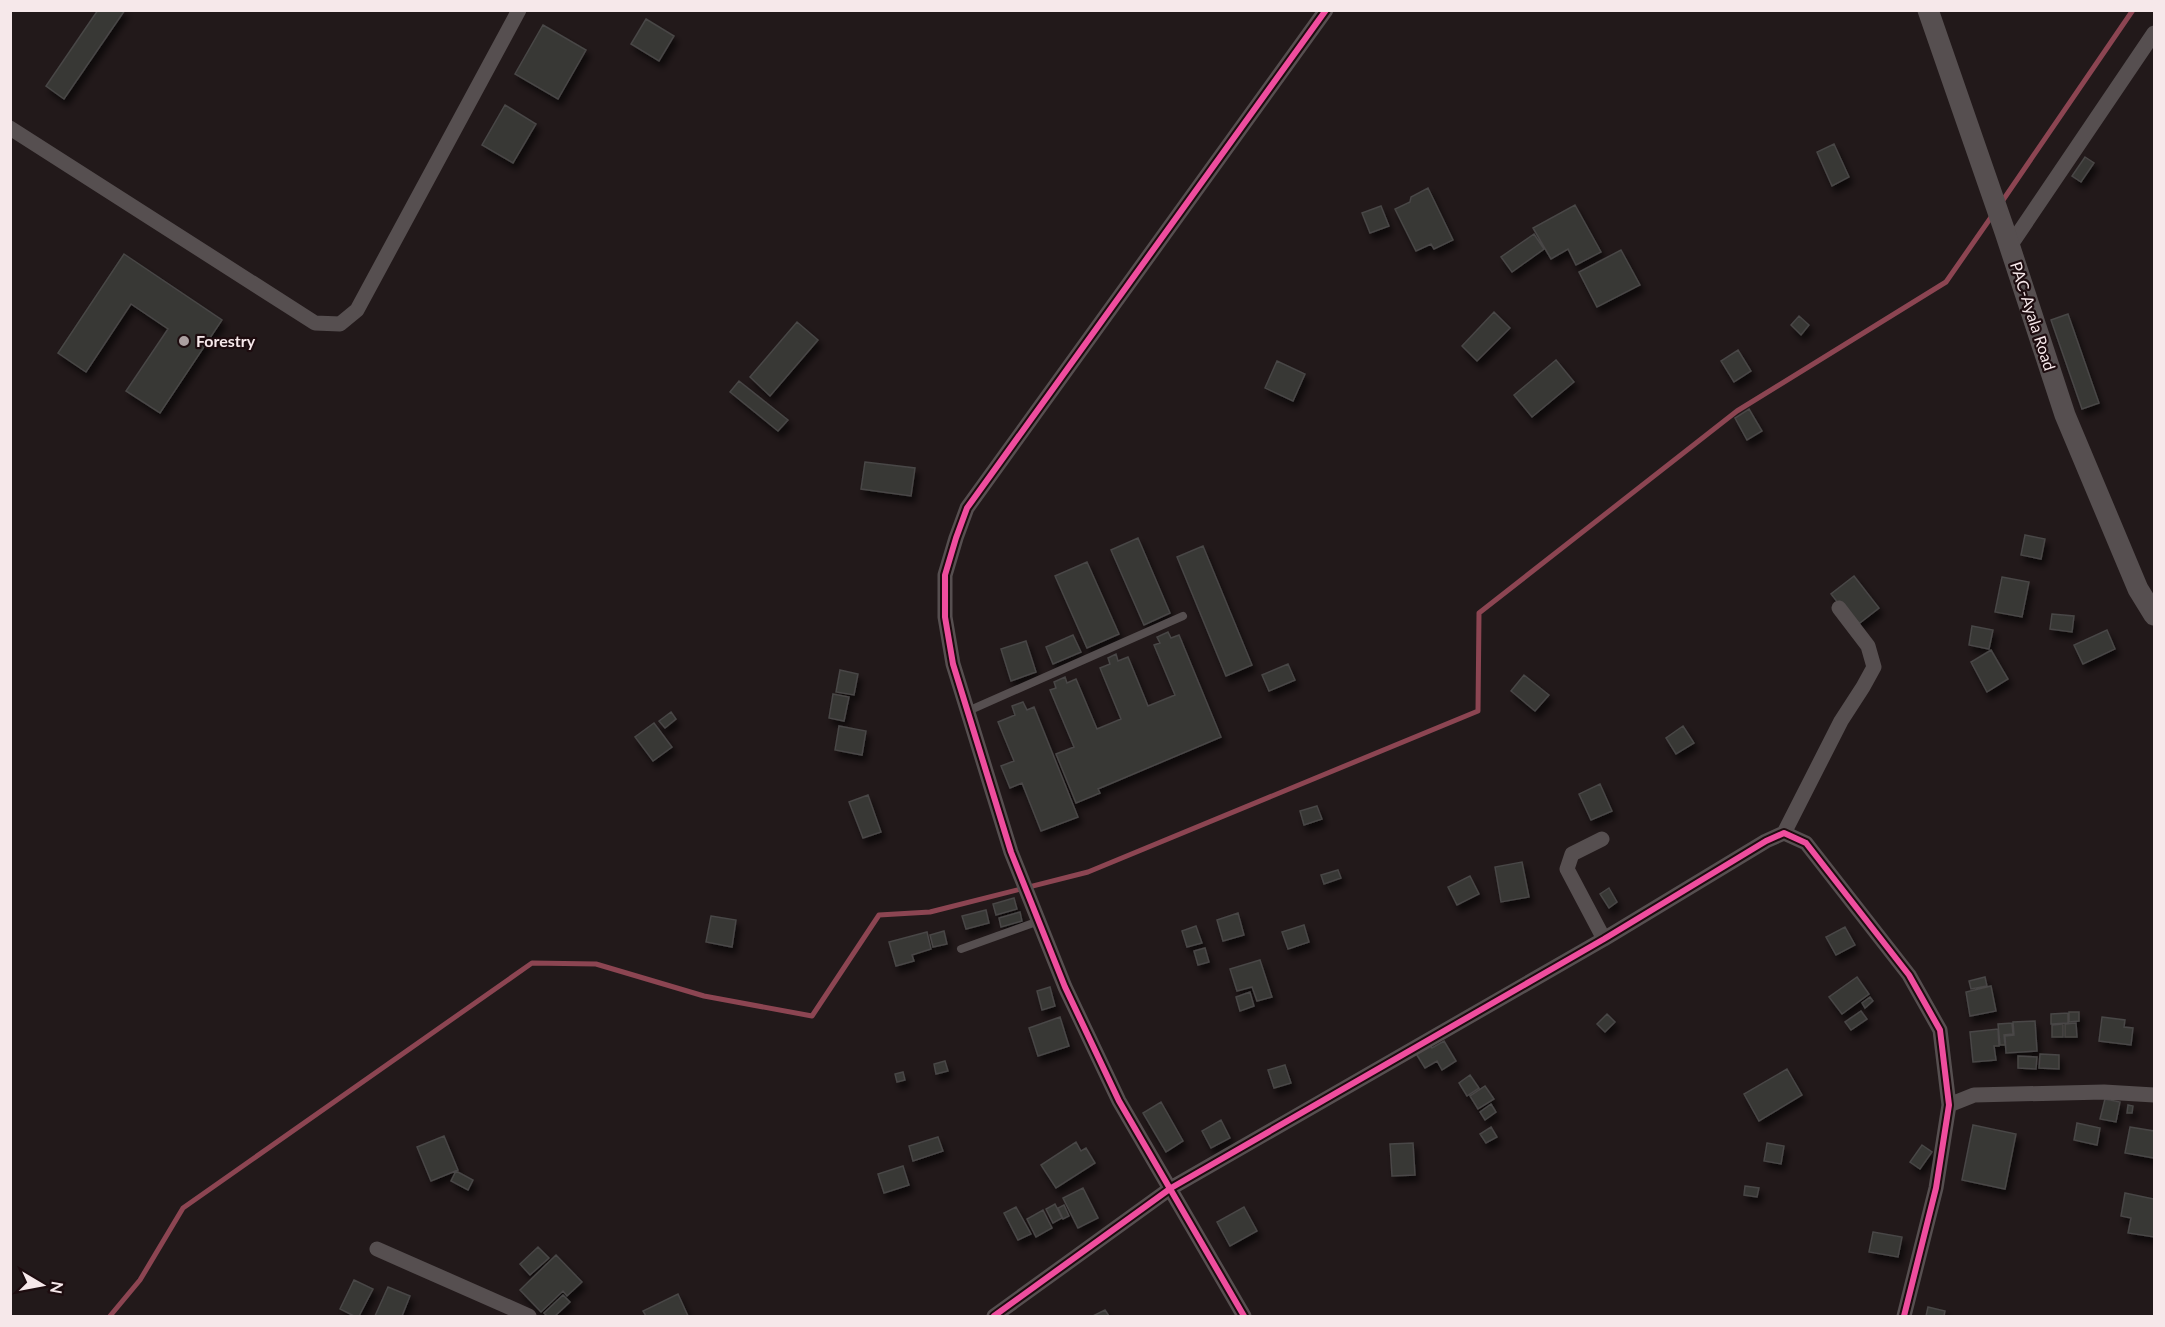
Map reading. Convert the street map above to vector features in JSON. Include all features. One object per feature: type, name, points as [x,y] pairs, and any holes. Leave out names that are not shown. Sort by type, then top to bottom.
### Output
[{"type":"street","points":[[10,128],[315,323],[340,324],[357,310],[519,10]]},
{"type":"street","points":[[1244,1317],[1119,1101],[1065,987],[1011,852],[953,664],[945,617],[945,574],[967,508],[1326,10]]},
{"type":"street","name":"PAC-Ayala Road","points":[[1928,10],[1984,176],[2008,239],[2065,415],[2138,589],[2154,615]]},
{"type":"street","points":[[2008,239],[2154,33]]},
{"type":"street","points":[[994,1317],[1171,1188],[1604,939],[1766,841],[1784,833],[1841,721],[1874,667],[1868,646],[1839,608]]},
{"type":"street","points":[[1784,833],[1806,843],[1909,975],[1940,1030],[1949,1105],[1936,1188],[1904,1317]]},
{"type":"street","points":[[1602,839],[1572,854],[1567,868],[1604,939]]},
{"type":"street","points":[[1949,1105],[1974,1095],[2104,1092],[2154,1095]]},
{"type":"street","points":[[377,1249],[529,1317]]},
{"type":"lane","points":[[968,711],[1183,616]]},
{"type":"lane","points":[[962,949],[1039,921]]},
{"type":"building","points":[[98,10],[125,10],[64,99],[46,86]]},
{"type":"building","points":[[646,19],[674,36],[659,61],[631,44]]},
{"type":"building","points":[[543,25],[586,50],[558,99],[515,74]]},
{"type":"building","points":[[505,105],[536,124],[513,163],[482,145]]},
{"type":"building","points":[[1834,144],[1849,177],[1832,186],[1817,152]]},
{"type":"building","points":[[2085,157],[2094,163],[2081,182],[2072,176]]},
{"type":"building","points":[[1428,188],[1453,240],[1434,249],[1431,244],[1416,251],[1395,209],[1410,202],[1411,197]]},
{"type":"building","points":[[1575,205],[1601,252],[1576,265],[1568,249],[1551,259],[1533,228]]},
{"type":"building","points":[[1381,206],[1389,226],[1370,233],[1362,213]]},
{"type":"building","points":[[1534,234],[1544,249],[1512,272],[1501,257]]},
{"type":"building","points":[[1621,250],[1640,285],[1597,307],[1579,272]]},
{"type":"building","name":"Forestry","points":[[124,254],[222,320],[160,413],[126,391],[168,329],[131,304],[86,372],[58,353]]},
{"type":"building","points":[[1494,312],[1510,328],[1477,361],[1462,346]]},
{"type":"building","points":[[2068,314],[2099,403],[2082,409],[2051,320]]},
{"type":"building","points":[[1799,316],[1809,325],[1801,335],[1791,325]]},
{"type":"building","points":[[797,322],[818,340],[770,396],[750,377]]},
{"type":"building","points":[[1738,350],[1751,371],[1734,382],[1721,361]]},
{"type":"building","points":[[1556,360],[1574,382],[1532,417],[1514,395]]},
{"type":"building","points":[[1277,361],[1305,374],[1293,401],[1265,388]]},
{"type":"building","points":[[739,381],[788,420],[778,431],[730,392]]},
{"type":"building","points":[[1749,409],[1762,431],[1747,440],[1735,418]]},
{"type":"building","points":[[865,462],[915,468],[911,496],[861,489]]},
{"type":"building","points":[[2025,535],[2045,539],[2041,559],[2021,555]]},
{"type":"building","points":[[1138,538],[1170,613],[1144,625],[1111,550]]},
{"type":"building","points":[[1203,546],[1252,665],[1226,676],[1177,557]]},
{"type":"building","points":[[1087,562],[1119,634],[1087,648],[1055,576]]},
{"type":"building","points":[[1854,576],[1879,608],[1856,626],[1831,594]]},
{"type":"building","points":[[2002,577],[2029,582],[2022,617],[1995,612]]},
{"type":"building","points":[[2052,614],[2074,616],[2072,632],[2050,629]]},
{"type":"building","points":[[1972,626],[1993,630],[1989,649],[1969,645]]},
{"type":"building","points":[[2107,630],[2115,649],[2083,664],[2074,645]]},
{"type":"building","points":[[1168,632],[1171,638],[1179,635],[1221,737],[1098,789],[1100,793],[1076,803],[1056,754],[1074,747],[1050,690],[1056,688],[1054,682],[1065,677],[1067,683],[1076,679],[1097,729],[1121,719],[1100,668],[1110,664],[1108,658],[1116,654],[1118,661],[1128,657],[1148,706],[1175,695],[1154,645],[1160,643],[1157,637]]},
{"type":"building","points":[[1073,635],[1081,652],[1053,664],[1046,647]]},
{"type":"building","points":[[1026,641],[1036,672],[1011,681],[1001,649]]},
{"type":"building","points":[[1991,650],[2008,679],[1987,692],[1971,662]]},
{"type":"building","points":[[1288,664],[1295,680],[1269,691],[1262,675]]},
{"type":"building","points":[[840,670],[858,674],[854,695],[836,692]]},
{"type":"building","points":[[1524,675],[1549,695],[1535,711],[1511,691]]},
{"type":"building","points":[[833,694],[849,697],[844,721],[829,718]]},
{"type":"building","points":[[1023,702],[1027,710],[1034,707],[1078,817],[1041,831],[1022,783],[1010,788],[1001,766],[1014,761],[998,722],[1015,715],[1012,706]]},
{"type":"building","points":[[671,712],[676,719],[665,728],[659,721]]},
{"type":"building","points":[[654,723],[672,747],[653,761],[635,737]]},
{"type":"building","points":[[839,726],[866,731],[862,755],[835,750]]},
{"type":"building","points":[[1683,726],[1694,743],[1676,754],[1666,738]]},
{"type":"building","points":[[1600,784],[1612,811],[1591,820],[1579,794]]},
{"type":"building","points":[[868,795],[881,832],[863,838],[849,802]]},
{"type":"building","points":[[1317,806],[1322,819],[1304,825],[1300,811]]},
{"type":"building","points":[[1522,862],[1529,897],[1501,902],[1495,867]]},
{"type":"building","points":[[1338,870],[1341,878],[1324,884],[1321,875]]},
{"type":"building","points":[[1470,876],[1479,894],[1457,905],[1448,887]]},
{"type":"building","points":[[1609,888],[1617,902],[1609,908],[1600,894]]},
{"type":"building","points":[[1014,898],[1017,909],[996,915],[993,904]]},
{"type":"building","points":[[986,910],[989,923],[966,929],[962,916]]},
{"type":"building","points":[[1020,912],[1022,921],[1001,927],[999,918]]},
{"type":"building","points":[[1238,913],[1244,935],[1223,941],[1217,920]]},
{"type":"building","points":[[711,916],[736,920],[732,947],[706,942]]},
{"type":"building","points":[[1304,925],[1309,942],[1288,949],[1282,932]]},
{"type":"building","points":[[1196,926],[1202,943],[1187,947],[1182,931]]},
{"type":"building","points":[[1845,927],[1855,945],[1836,955],[1826,937]]},
{"type":"building","points":[[944,931],[947,944],[933,947],[930,935]]},
{"type":"building","points":[[927,932],[931,949],[912,955],[914,961],[896,966],[889,942]]},
{"type":"building","points":[[1205,948],[1209,962],[1198,965],[1194,951]]},
{"type":"building","points":[[1260,960],[1272,997],[1257,1001],[1252,987],[1237,991],[1230,969]]},
{"type":"building","points":[[1857,977],[1869,994],[1842,1014],[1829,997]]},
{"type":"building","points":[[1985,977],[1987,986],[1971,989],[1969,981]]},
{"type":"building","points":[[1991,986],[1996,1011],[1970,1016],[1966,992]]},
{"type":"building","points":[[1050,987],[1055,1006],[1042,1010],[1037,991]]},
{"type":"building","points":[[1250,992],[1254,1006],[1240,1011],[1236,997]]},
{"type":"building","points":[[1870,997],[1873,1001],[1865,1008],[1862,1003]]},
{"type":"building","points":[[1861,1011],[1867,1019],[1851,1030],[1845,1022]]},
{"type":"building","points":[[2069,1012],[2079,1012],[2079,1021],[2069,1022]]},
{"type":"building","points":[[2068,1013],[2068,1023],[2051,1024],[2051,1014]]},
{"type":"building","points":[[1607,1014],[1615,1022],[1605,1032],[1597,1024]]},
{"type":"building","points":[[1060,1017],[1069,1046],[1038,1056],[1029,1028]]},
{"type":"building","points":[[2102,1017],[2125,1020],[2124,1027],[2133,1028],[2131,1045],[2099,1041]]},
{"type":"building","points":[[2035,1021],[2037,1051],[2006,1053],[2005,1036],[2014,1035],[2013,1022]]},
{"type":"building","points":[[2012,1023],[2013,1034],[2004,1035],[2005,1045],[2000,1045],[1998,1024]]},
{"type":"building","points":[[2076,1023],[2077,1037],[2065,1037],[2065,1024]]},
{"type":"building","points":[[2063,1024],[2063,1037],[2052,1037],[2052,1025]]},
{"type":"building","points":[[1998,1029],[1999,1046],[1994,1046],[1996,1060],[1973,1062],[1970,1032]]},
{"type":"building","points":[[1444,1041],[1456,1061],[1442,1070],[1437,1061],[1425,1068],[1415,1052],[1429,1043],[1432,1048]]},
{"type":"building","points":[[2040,1054],[2059,1055],[2059,1069],[2039,1068]]},
{"type":"building","points":[[2018,1056],[2037,1057],[2036,1069],[2018,1068]]},
{"type":"building","points":[[945,1061],[948,1071],[936,1074],[934,1064]]},
{"type":"building","points":[[1285,1065],[1291,1083],[1274,1088],[1268,1070]]},
{"type":"building","points":[[1787,1069],[1802,1095],[1759,1121],[1744,1094]]},
{"type":"building","points":[[903,1072],[905,1080],[897,1082],[895,1074]]},
{"type":"building","points":[[1470,1075],[1479,1088],[1467,1096],[1459,1083]]},
{"type":"building","points":[[1485,1086],[1494,1099],[1478,1109],[1470,1096]]},
{"type":"building","points":[[2105,1099],[2120,1102],[2116,1122],[2100,1119]]},
{"type":"building","points":[[1161,1102],[1183,1141],[1166,1152],[1143,1113]]},
{"type":"building","points":[[1491,1104],[1496,1112],[1485,1120],[1480,1112]]},
{"type":"building","points":[[2128,1105],[2133,1106],[2132,1113],[2127,1113]]},
{"type":"building","points":[[1221,1120],[1230,1138],[1211,1148],[1202,1131]]},
{"type":"building","points":[[2077,1123],[2100,1128],[2097,1145],[2074,1140]]},
{"type":"building","points":[[1973,1125],[2016,1134],[2005,1189],[1962,1180]]},
{"type":"building","points":[[1491,1127],[1497,1137],[1486,1143],[1480,1134]]},
{"type":"building","points":[[2130,1127],[2154,1131],[2154,1158],[2125,1153]]},
{"type":"building","points":[[444,1136],[458,1170],[431,1181],[417,1147]]},
{"type":"building","points":[[938,1137],[943,1151],[913,1161],[909,1146]]},
{"type":"building","points":[[1076,1142],[1081,1151],[1086,1148],[1095,1163],[1056,1188],[1041,1165]]},
{"type":"building","points":[[1413,1143],[1415,1175],[1392,1176],[1390,1144]]},
{"type":"building","points":[[1767,1143],[1784,1146],[1781,1164],[1764,1161]]},
{"type":"building","points":[[1922,1145],[1932,1152],[1920,1169],[1910,1162]]},
{"type":"building","points":[[903,1166],[909,1185],[884,1193],[878,1174]]},
{"type":"building","points":[[456,1171],[473,1180],[468,1190],[451,1181]]},
{"type":"building","points":[[1745,1186],[1759,1188],[1757,1197],[1744,1195]]},
{"type":"building","points":[[1083,1188],[1098,1218],[1078,1228],[1063,1198]]},
{"type":"building","points":[[2125,1193],[2154,1199],[2154,1237],[2128,1233],[2131,1218],[2121,1216]]},
{"type":"building","points":[[1055,1204],[1062,1218],[1053,1223],[1046,1209]]},
{"type":"building","points":[[1064,1205],[1069,1216],[1063,1219],[1058,1208]]},
{"type":"building","points":[[1016,1207],[1031,1234],[1018,1240],[1004,1213]]},
{"type":"building","points":[[1244,1207],[1257,1231],[1230,1246],[1217,1222]]},
{"type":"building","points":[[1043,1210],[1052,1228],[1036,1237],[1027,1219]]},
{"type":"building","points":[[1873,1232],[1902,1237],[1898,1257],[1869,1252]]},
{"type":"building","points":[[538,1247],[549,1258],[530,1275],[520,1264]]},
{"type":"building","points":[[556,1255],[582,1282],[567,1296],[563,1291],[541,1312],[520,1290]]},
{"type":"building","points":[[354,1280],[373,1289],[359,1316],[340,1309]]},
{"type":"building","points":[[388,1287],[410,1296],[402,1316],[375,1316]]},
{"type":"building","points":[[678,1294],[688,1316],[646,1316],[643,1311]]},
{"type":"building","points":[[563,1295],[570,1302],[555,1316],[547,1316],[544,1313]]},
{"type":"building","points":[[1928,1307],[1945,1311],[1944,1316],[1926,1316]]},
{"type":"building","points":[[1105,1310],[1109,1316],[1093,1316]]},
{"type":"waterway","points":[[2001,203],[2133,10]]},
{"type":"waterway","points":[[110,1316],[140,1280],[183,1208],[532,963],[596,964],[704,996],[812,1016],[879,915],[930,912],[1088,872],[1478,711],[1479,613],[1737,411],[1946,282],[1994,213]]},
{"type":"cycle path","points":[[1244,1316],[1119,1101],[1065,987],[1011,852],[953,664],[945,617],[945,575],[967,508],[1326,10]]},
{"type":"cycle path","points":[[994,1316],[1171,1188],[1604,939],[1766,841],[1784,833],[1806,843],[1909,975],[1940,1030],[1949,1105],[1936,1188],[1904,1316]]},
{"type":"place","name":"Forestry","points":[[184,341]]}]
